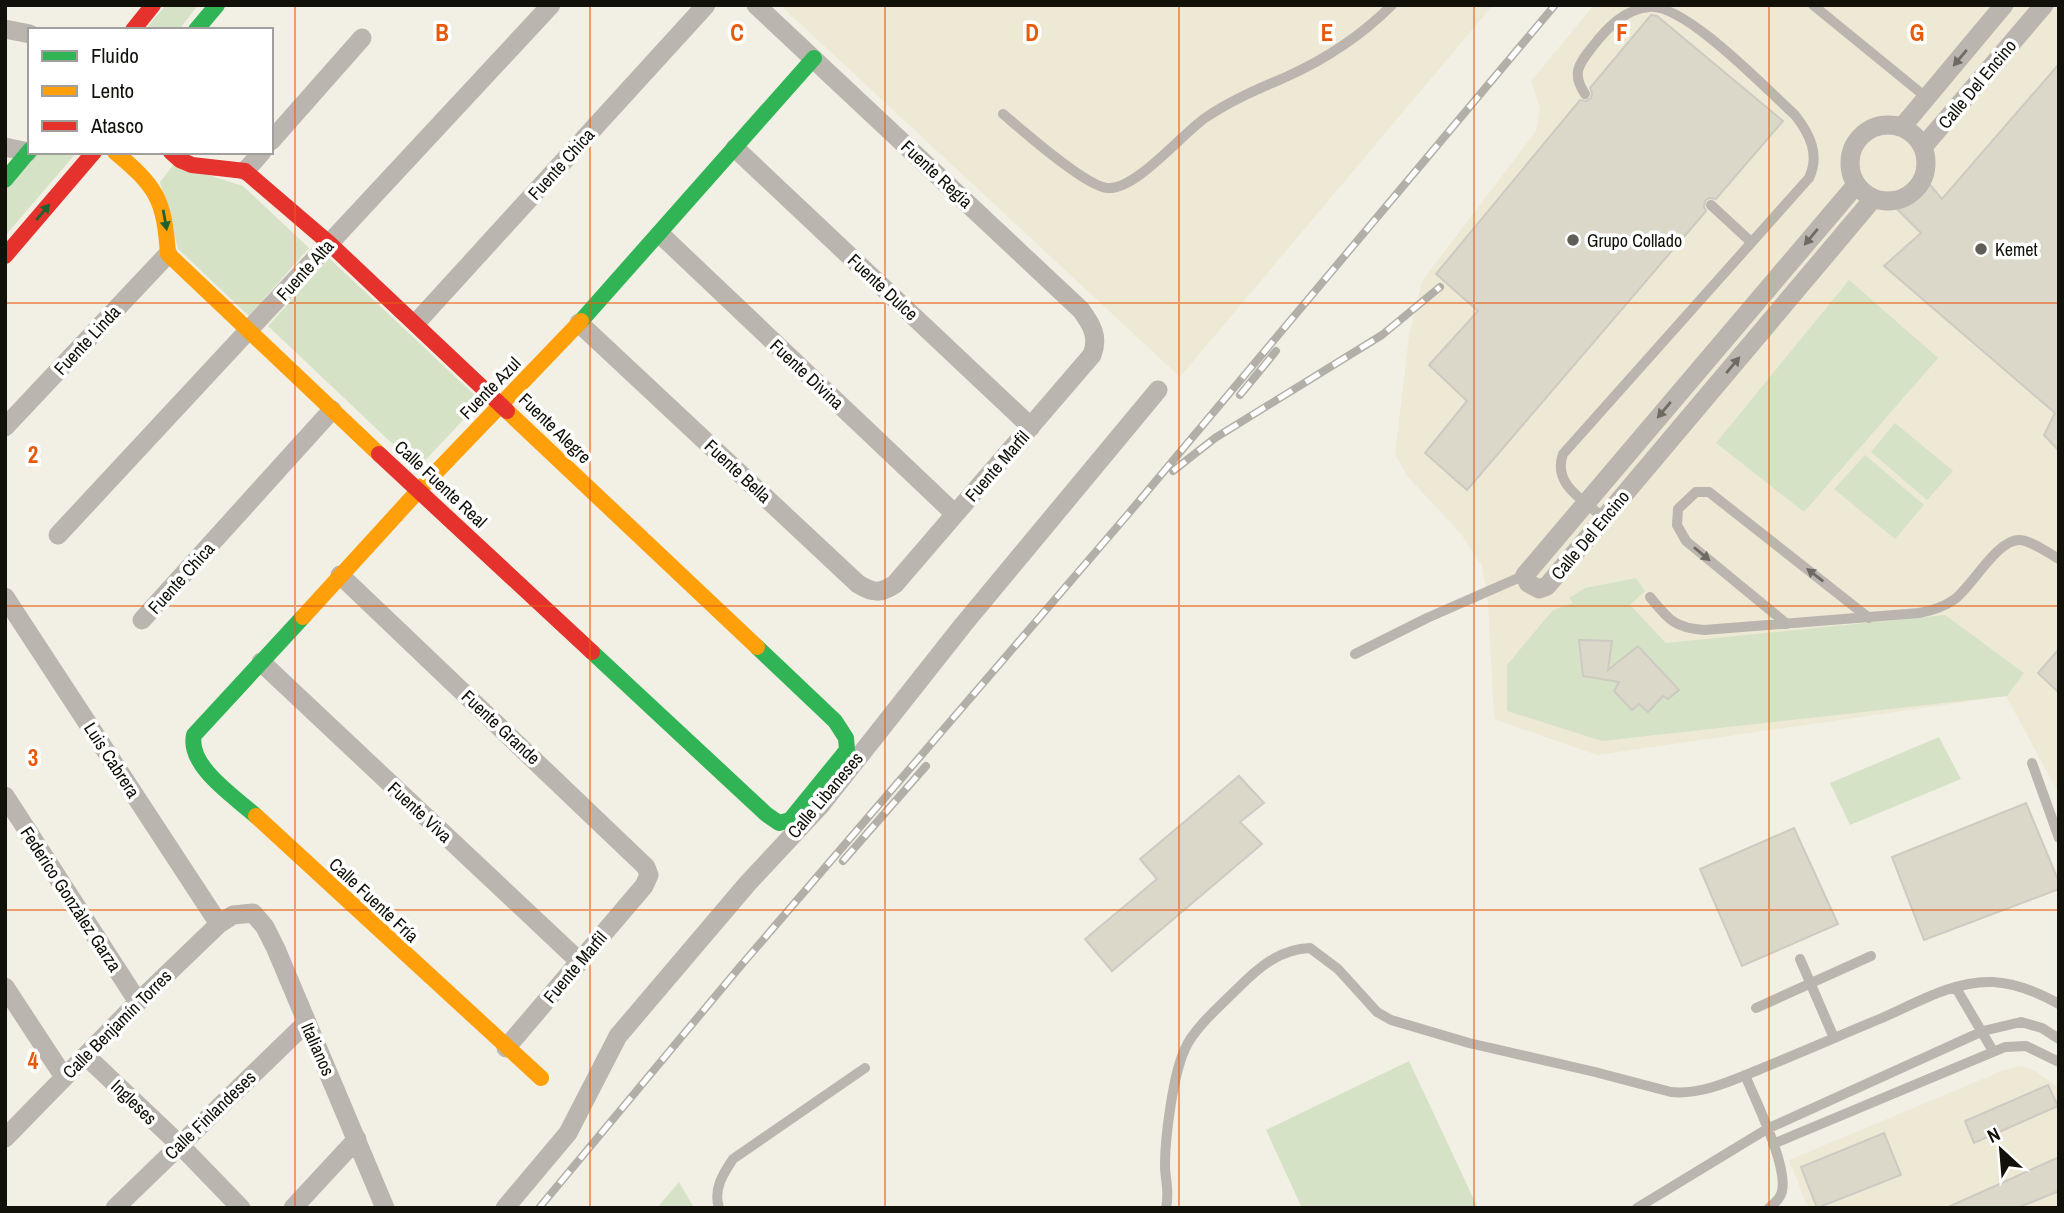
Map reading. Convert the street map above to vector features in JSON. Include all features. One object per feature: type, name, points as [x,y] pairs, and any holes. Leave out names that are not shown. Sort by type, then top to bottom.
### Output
[{"type":"street","points":[[134,28],[153,5]]},
{"type":"street","points":[[198,28],[217,5]]},
{"type":"street","name":"Fuente Alta","points":[[58,536],[551,5]]},
{"type":"street","name":"Fuente Chica","points":[[416,323],[706,5]]},
{"type":"street","name":"Fuente Regia","points":[[756,5],[1081,310],[1095,335],[1096,343],[1092,355]]},
{"type":"street","name":"Calle Del Encino","points":[[1902,127],[2004,5]]},
{"type":"street","points":[[2012,5],[2031,21]]},
{"type":"street","name":"Calle Del Encino","points":[[1923,147],[2044,5]]},
{"type":"street","points":[[5,29],[28,34]]},
{"type":"street","points":[[273,139],[362,38]]},
{"type":"street","name":"Fuente Azul","points":[[192,742],[194,735],[340,575],[660,234],[814,58]]},
{"type":"street","points":[[1883,125],[1902,127],[1914,135],[1923,147],[1927,170],[1915,190],[1896,201],[1873,200],[1856,185],[1849,167],[1853,148],[1865,133],[1883,125]]},
{"type":"street","points":[[5,147],[28,151]]},
{"type":"street","name":"Fuente Dulce","points":[[736,148],[1031,427]]},
{"type":"street","points":[[5,180],[28,152]]},
{"type":"street","points":[[5,256],[91,154]]},
{"type":"street","points":[[117,154],[149,180],[154,188],[166,224],[168,254]]},
{"type":"street","points":[[173,154],[192,165],[245,171],[260,154]]},
{"type":"street","name":"Fuente Alegre","points":[[245,171],[330,243],[416,323],[835,721],[843,731],[847,750],[790,820],[779,822]]},
{"type":"street","name":"Calle Del Encino","points":[[1856,185],[1525,575],[1531,585],[1539,589],[1544,587],[1873,200]]},
{"type":"street","name":"Fuente Divina","points":[[660,234],[955,514]]},
{"type":"street","name":"Calle Fuente Real","points":[[168,254],[711,764],[766,814],[779,822]]},
{"type":"street","name":"Fuente Linda","points":[[5,426],[168,254]]},
{"type":"street","name":"Fuente Bella","points":[[579,323],[858,584],[870,592],[877,592],[886,590],[901,576]]},
{"type":"street","name":"Fuente Marfil","points":[[901,576],[1092,355]]},
{"type":"street","name":"Calle Libaneses","points":[[505,1208],[568,1133],[618,1036],[748,883],[820,806],[963,625],[1158,390]]},
{"type":"street","name":"Fuente Chica","points":[[142,620],[332,410]]},
{"type":"street","name":"Fuente Grande","points":[[340,575],[623,843],[646,867],[649,876],[644,886]]},
{"type":"street","name":"Luis Cabrera","points":[[5,597],[226,919]]},
{"type":"street","name":"Fuente Viva","points":[[261,662],[579,961]]},
{"type":"street","name":"Calle Fuente Fría","points":[[192,742],[196,760],[212,776],[541,1078]]},
{"type":"street","name":"Federico Gonzàlez Garza","points":[[5,796],[138,1002]]},
{"type":"street","name":"Fuente Marfil","points":[[506,1048],[644,886]]},
{"type":"street","name":"Italianos","points":[[226,919],[253,913],[265,927],[386,1208]]},
{"type":"street","name":"Calle Benjamín Torres","points":[[5,1138],[138,1002],[226,919]]},
{"type":"street","points":[[5,987],[64,1077]]},
{"type":"street","name":"Calle Finlandeses","points":[[115,1208],[306,1023]]},
{"type":"street","name":"Ingleses","points":[[86,1056],[180,1145],[241,1208]]},
{"type":"street","points":[[293,1208],[357,1139]]},
{"type":"lane","points":[[1003,114],[1036,143],[1097,186],[1110,189],[1124,185],[1144,171],[1203,119],[1238,96],[1288,76],[1335,52],[1370,27],[1392,5]]},
{"type":"lane","points":[[1813,5],[1927,97]]},
{"type":"lane","points":[[1585,94],[1577,76],[1583,60],[1612,24],[1637,9],[1652,6],[1665,9],[1679,15],[1707,36],[1795,115],[1805,127],[1815,153],[1815,166],[1809,178],[1563,454],[1559,472],[1563,481],[1604,518]]},
{"type":"lane","points":[[1711,205],[1751,241]]},
{"type":"lane","points":[[1787,624],[1686,541],[1677,525],[1678,509],[1696,492],[1709,492],[1869,618]]},
{"type":"lane","points":[[1650,597],[1669,620],[1689,629],[1869,618],[1939,609],[1970,585],[2000,548],[2017,540],[2025,541],[2059,559]]},
{"type":"lane","points":[[1355,654],[1426,618],[1525,575]]},
{"type":"lane","points":[[2032,763],[2059,838]]},
{"type":"lane","points":[[1166,1208],[1169,1192],[1165,1166],[1172,1095],[1185,1048],[1211,1014],[1255,971],[1294,948],[1310,947],[1338,969],[1377,1012],[1391,1020],[1469,1043],[1684,1093],[1706,1089],[1745,1075],[1974,983],[1994,982],[2018,986],[2059,1004]]},
{"type":"lane","points":[[1756,1009],[1871,956]]},
{"type":"lane","points":[[1800,959],[1834,1038]]},
{"type":"lane","points":[[1956,988],[1993,1051]]},
{"type":"lane","points":[[1637,1208],[1767,1129],[1983,1031],[2021,1022],[2042,1028],[2059,1039]]},
{"type":"lane","points":[[1773,1144],[1993,1051],[2015,1045],[2026,1046],[2059,1062]]},
{"type":"lane","points":[[719,1208],[716,1200],[720,1180],[733,1159],[865,1068]]},
{"type":"lane","points":[[1745,1075],[1782,1172],[1783,1190],[1769,1208]]},
{"type":"shaded area","points":[[780,5],[1493,5],[1180,377]]},
{"type":"shaded area","points":[[1594,5],[2059,5],[2059,794],[2006,696],[1597,755],[1494,719],[1488,603],[1482,566],[1461,534],[1408,477],[1395,454],[1409,336],[1422,281],[1536,131],[1540,108],[1531,81]]},
{"type":"shaded area","points":[[2022,1066],[2037,1072],[2059,1088],[2059,1208],[1808,1208],[1789,1160],[2004,1070]]},
{"type":"green space","points":[[166,5],[198,5],[181,28],[147,28]]},
{"type":"green space","points":[[30,154],[75,154],[5,236],[5,184]]},
{"type":"green space","points":[[174,164],[243,186],[309,248],[249,316],[178,249],[160,182]]},
{"type":"green space","points":[[329,258],[481,401],[418,468],[268,326]]},
{"type":"green space","points":[[1849,280],[1938,358],[1804,512],[1716,443]]},
{"type":"green space","points":[[1895,423],[1953,471],[1927,500],[1871,452]]},
{"type":"green space","points":[[1865,455],[1924,505],[1895,539],[1834,489]]},
{"type":"green space","points":[[1636,578],[1645,591],[1630,605],[1666,643],[1945,615],[2024,673],[2007,696],[1602,741],[1507,711],[1507,665],[1553,610],[1573,603],[1569,598],[1585,588]]},
{"type":"green space","points":[[1939,737],[1961,779],[1850,825],[1830,783]]},
{"type":"green space","points":[[1409,1061],[1478,1208],[1302,1208],[1266,1130]]},
{"type":"green space","points":[[679,1182],[694,1208],[657,1208]]},
{"type":"building","name":"Grupo Collado","points":[[1651,15],[1657,16],[1783,121],[1716,199],[1709,198],[1705,201],[1706,211],[1467,490],[1425,453],[1467,401],[1429,365],[1478,311],[1436,274],[1580,100],[1591,98],[1590,88]]},
{"type":"building","name":"Kemet","points":[[2059,64],[2059,451],[2044,435],[2055,413],[1884,266],[1921,233],[1898,210],[1926,180],[1942,199]]},
{"type":"building","points":[[1579,640],[1612,641],[1608,670],[1638,646],[1679,690],[1668,699],[1663,696],[1648,712],[1639,704],[1632,710],[1614,691],[1619,682],[1583,676]]},
{"type":"building","points":[[2059,649],[2059,693],[2038,673]]},
{"type":"building","points":[[1239,776],[1264,803],[1240,822],[1262,844],[1112,971],[1085,939],[1157,879],[1140,859]]},
{"type":"building","points":[[2026,803],[2059,882],[2059,889],[1924,940],[1892,857]]},
{"type":"building","points":[[1794,828],[1838,924],[1742,966],[1700,869]]},
{"type":"building","points":[[2048,1085],[2058,1106],[1974,1143],[1965,1121]]},
{"type":"building","points":[[1884,1133],[1901,1175],[1817,1208],[1801,1167]]},
{"type":"building","points":[[2059,1157],[2059,1191],[2017,1208],[1946,1208]]},
{"type":"railway","points":[[539,1208],[738,969],[1129,513],[1555,5]]},
{"type":"railway","points":[[1173,471],[1215,438],[1382,335],[1440,287]]},
{"type":"railway","points":[[1240,395],[1276,351]]},
{"type":"railway","points":[[843,861],[926,766]]},
{"type":"traffic: fast","points":[[198,28],[217,5]]},
{"type":"traffic: fast","points":[[581,321],[814,58]]},
{"type":"traffic: fast","points":[[5,180],[28,152]]},
{"type":"traffic: fast","points":[[256,816],[205,769],[194,747],[194,735],[303,617]]},
{"type":"traffic: fast","points":[[592,652],[766,814],[779,823],[790,820],[847,750],[846,738],[835,721],[757,647]]},
{"type":"traffic: slow","points":[[117,154],[140,175],[156,196],[164,220],[168,254],[379,454]]},
{"type":"traffic: slow","points":[[303,617],[419,490],[581,321]]},
{"type":"traffic: slow","points":[[507,411],[757,647]]},
{"type":"traffic: slow","points":[[256,816],[541,1078]]},
{"type":"traffic: jam","points":[[135,28],[153,5]]},
{"type":"traffic: jam","points":[[5,256],[92,154]]},
{"type":"traffic: jam","points":[[173,154],[192,165],[245,171],[329,243],[507,411]]},
{"type":"traffic: jam","points":[[379,454],[592,652]]},
{"type":"place","name":"Grupo Collado","points":[[1573,240]]},
{"type":"place","name":"Kemet","points":[[1981,249]]}]
